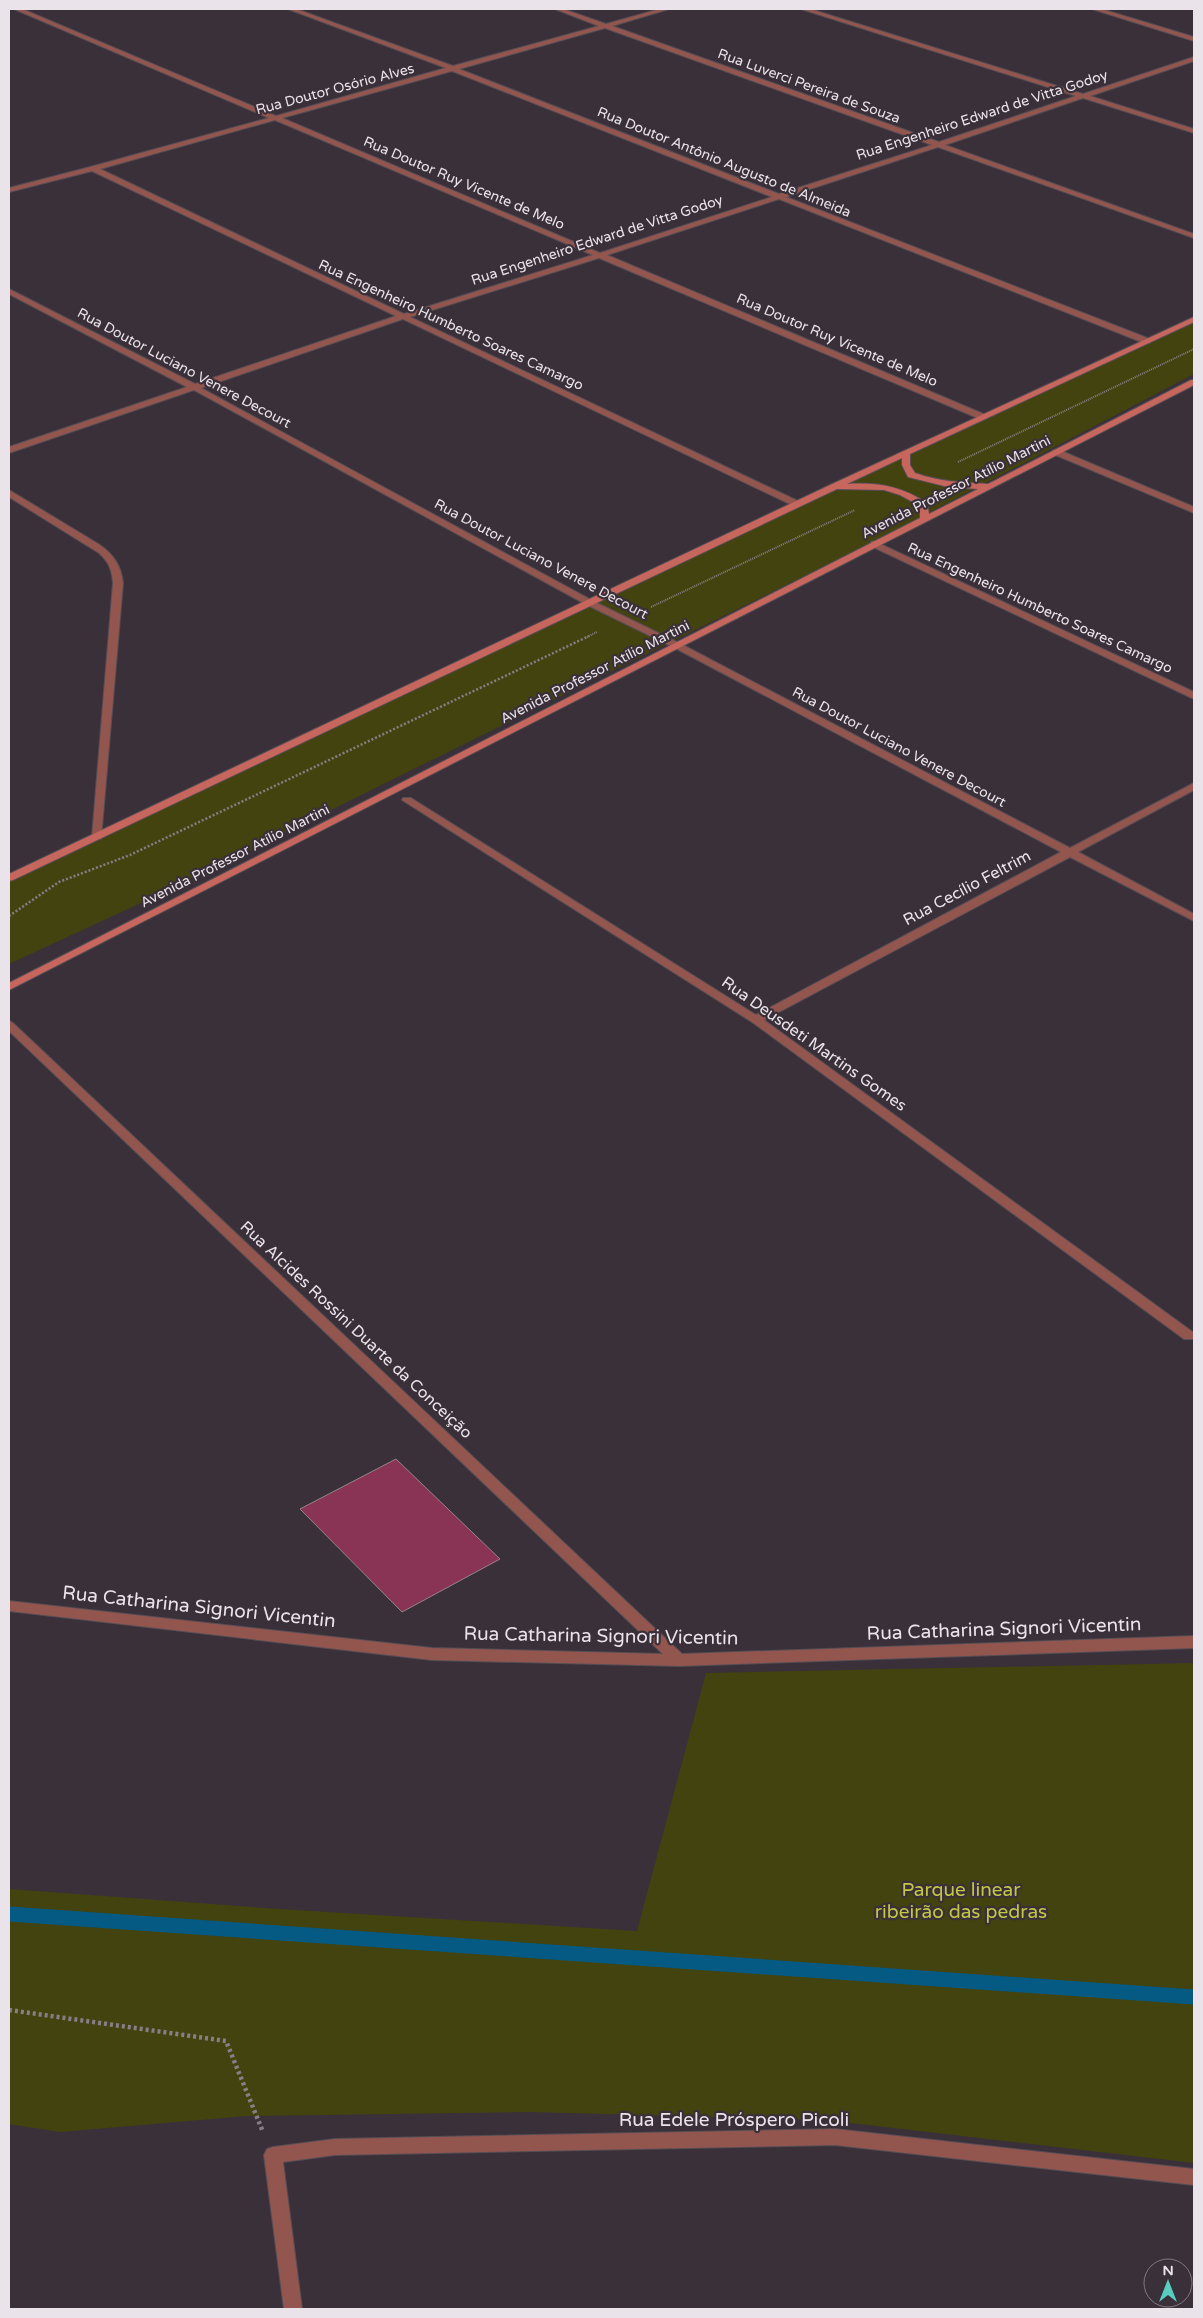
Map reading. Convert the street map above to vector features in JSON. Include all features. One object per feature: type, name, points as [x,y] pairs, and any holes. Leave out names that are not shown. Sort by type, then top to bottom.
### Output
[{"type":"main road","points":[[9,878],[833,487],[1194,319]]},
{"type":"main road","name":"Avenida Professor Atílio Martini","points":[[9,987],[1194,382]]},
{"type":"main road","points":[[906,453],[906,465],[911,475],[934,483],[962,487],[991,486]]},
{"type":"main road","points":[[833,487],[890,487],[908,494],[924,505],[925,519]]},
{"type":"street","name":"Rua Doutor Ruy Vicente de Melo","points":[[17,9],[983,417]]},
{"type":"street","name":"Rua Doutor Antônio Augusto de Almeida","points":[[291,9],[454,69],[1148,341]]},
{"type":"street","name":"Rua Luverci Pereira de Souza","points":[[558,9],[1194,236]]},
{"type":"street","name":"Rua Doutor Osório Alves","points":[[9,190],[93,170],[666,9]]},
{"type":"street","points":[[804,9],[1194,131]]},
{"type":"street","points":[[1095,9],[1194,39]]},
{"type":"street","name":"Rua Engenheiro Edward de Vitta Godoy","points":[[9,450],[402,317],[938,145],[1194,59]]},
{"type":"street","name":"Rua Engenheiro Humberto Soares Camargo","points":[[93,170],[798,504]]},
{"type":"street","name":"Rua Doutor Luciano Venere Decourt","points":[[9,291],[194,387],[590,603],[678,646],[1194,918]]},
{"type":"street","points":[[1056,452],[1194,510]]},
{"type":"street","points":[[9,493],[97,547],[111,557],[117,568],[118,583],[97,836]]},
{"type":"street","name":"Rua Engenheiro Humberto Soares Camargo","points":[[874,544],[1194,696]]},
{"type":"street","name":"Rua Cecílio Feltrim","points":[[756,1020],[1194,786]]},
{"type":"street","name":"Rua Deusdeti Martins Gomes","points":[[407,800],[756,1020],[1189,1336]]},
{"type":"street","name":"Rua Alcides Rossini Duarte da Conceição","points":[[9,1025],[679,1660]]},
{"type":"street","name":"Rua Catharina Signori Vicentin","points":[[9,1606],[432,1654],[679,1660],[1194,1642]]},
{"type":"street","name":"Rua Edele Próspero Picoli","points":[[273,2155],[335,2147],[835,2138],[1194,2177]]},
{"type":"street","points":[[273,2155],[293,2309]]},
{"type":"path","points":[[9,2010],[226,2042],[273,2155]]},
{"type":"green space","points":[[1194,321],[1194,374],[871,543],[171,889],[9,964],[9,881],[836,488]]},
{"type":"green space","name":"Parque linear ribeirão das pedras","points":[[1194,1663],[1194,2163],[825,2120],[531,2112],[247,2116],[60,2132],[9,2124],[9,1889],[279,1909],[637,1931],[706,1673]]},
{"type":"building","points":[[396,1459],[500,1559],[402,1612],[300,1509]]},
{"type":"waterway","points":[[9,1914],[1194,1997]]}]
